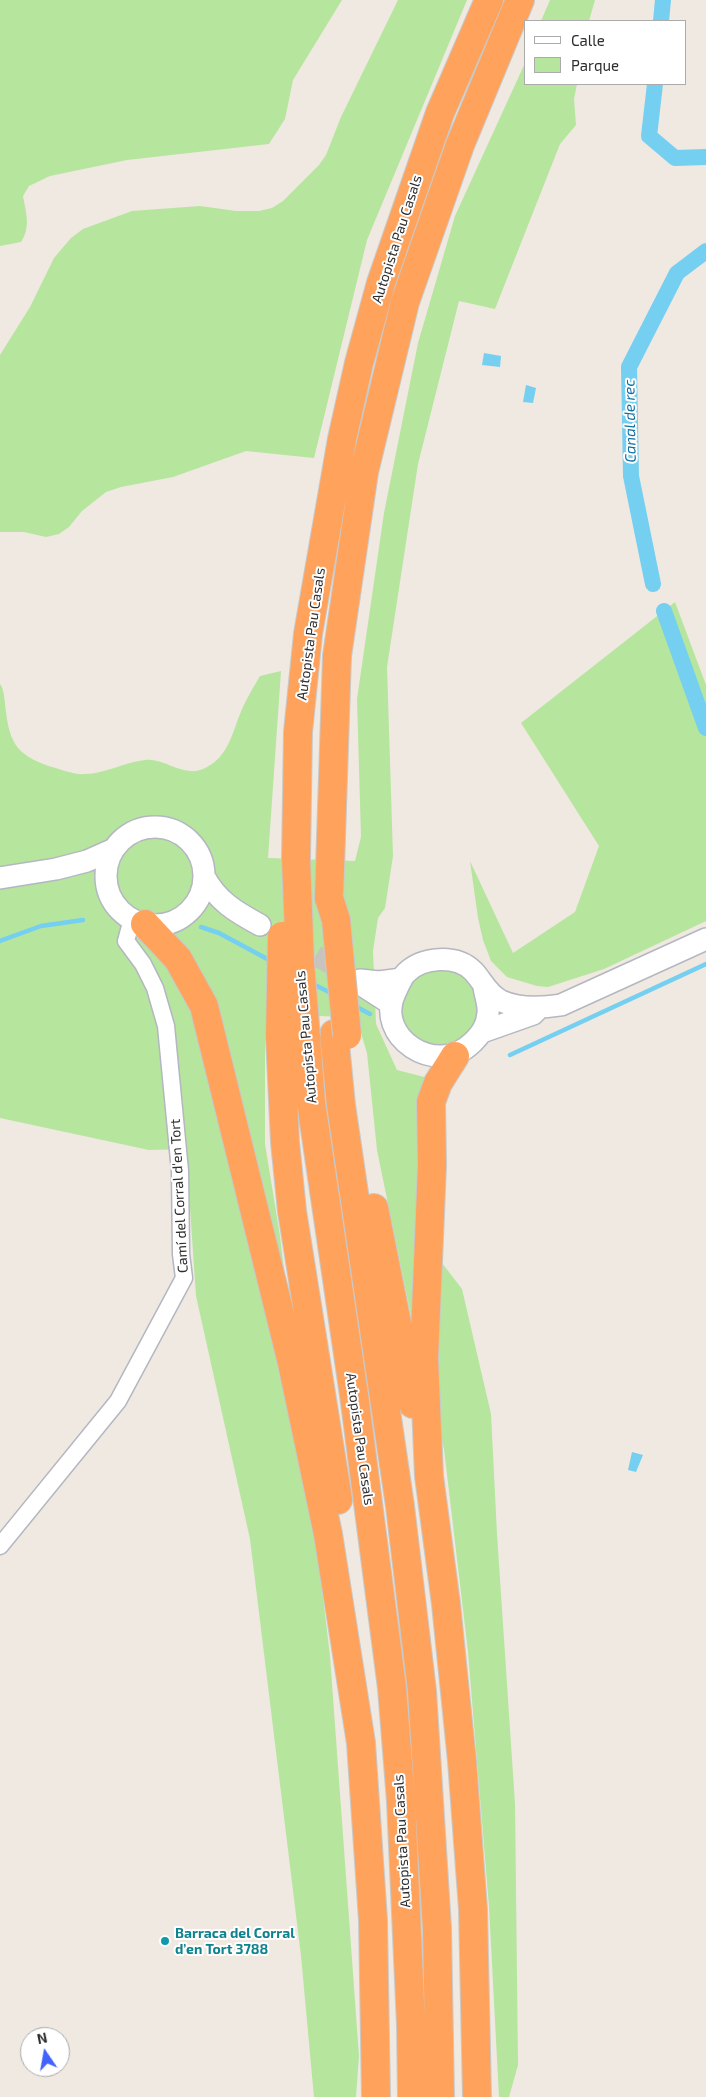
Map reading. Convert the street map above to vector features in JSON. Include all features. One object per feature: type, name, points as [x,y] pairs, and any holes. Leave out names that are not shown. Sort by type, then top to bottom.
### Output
[{"type":"highway","name":"Autopista Pau Casals","points":[[412,2097],[411,2025],[401,1810],[392,1688],[354,1395],[312,1102],[293,1036],[300,962],[290,858],[298,732],[308,634],[342,439],[359,363],[381,283],[440,113],[489,0]]},
{"type":"highway","name":"Autopista Pau Casals","points":[[440,2097],[437,1928],[422,1691],[400,1506],[341,1105],[341,1035],[329,952],[337,656],[364,472],[406,302],[460,145],[520,0]]},
{"type":"highway","points":[[138,922],[178,959],[204,1006],[292,1363],[328,1534],[361,1743]]},
{"type":"highway","points":[[341,1035],[410,1390],[429,1476],[446,1604],[462,1761],[473,1910],[477,2097]]},
{"type":"highway","points":[[293,1036],[285,1132],[292,1211],[339,1504],[359,1686],[372,1920],[376,2097]]},
{"type":"highway","points":[[429,1476],[424,1359],[432,1165],[431,1102],[438,1082],[455,1056]]},
{"type":"street","points":[[0,878],[56,869],[87,861],[114,849],[134,832],[146,828],[172,830],[184,836],[199,854],[204,876],[212,891],[226,902],[230,909],[260,925]]},
{"type":"street","points":[[114,849],[107,864],[107,887],[112,900],[121,911],[138,922],[163,924],[180,918],[194,906],[201,892],[204,876]]},
{"type":"street","points":[[56,869],[86,875],[107,887]]},
{"type":"street","points":[[194,906],[224,911],[230,909]]},
{"type":"street","name":"Camí del Corral d'en Tort","points":[[0,1546],[118,1401],[184,1278],[181,1254],[180,1166],[166,1026],[155,988],[143,964],[126,941],[138,922]]},
{"type":"street","points":[[484,987],[488,1011],[487,1024],[467,1048],[455,1056],[424,1055],[408,1046],[396,1029],[390,1010],[402,979],[417,964],[440,959],[452,961],[472,970],[484,987],[501,1000],[538,1009],[561,1005],[706,939]]},
{"type":"street","points":[[392,1004],[363,986],[360,980],[379,982],[402,979]]},
{"type":"street","points":[[482,1032],[533,1014],[538,1009]]},
{"type":"green space","points":[[0,0],[342,0],[293,80],[285,119],[269,144],[127,160],[50,176],[29,186],[23,196],[27,225],[21,242],[0,246]]},
{"type":"green space","points":[[398,0],[467,0],[367,240],[314,458],[246,451],[173,477],[121,487],[106,492],[82,511],[69,527],[59,534],[46,537],[24,532],[0,532],[0,355],[30,307],[54,258],[71,238],[83,229],[132,211],[200,206],[236,211],[259,211],[272,208],[283,201],[319,165],[326,155],[341,117]]},
{"type":"green space","points":[[550,0],[595,0],[589,20],[541,20]]},
{"type":"green space","points":[[524,65],[524,85],[577,85],[574,99],[576,125],[560,144],[495,309],[459,301],[418,464],[387,667],[393,856],[385,908],[378,918],[373,951],[376,1024],[397,1070],[428,1078],[419,1233],[462,1289],[491,1414],[515,1804],[518,2065],[509,2097],[499,2097],[489,1907],[468,1652],[444,1449],[413,1326],[377,1150],[367,1053],[361,1033],[339,1017],[321,1016],[292,1022],[265,1033],[265,1144],[280,1236],[330,1656],[359,2056],[356,2097],[314,2097],[301,1956],[250,1539],[196,1296],[186,1149],[149,1150],[0,1118],[0,684],[4,695],[10,732],[14,741],[22,752],[39,762],[68,772],[81,774],[100,772],[145,760],[153,760],[191,771],[207,767],[225,751],[244,704],[260,676],[281,671],[268,858],[355,861],[361,837],[357,699],[384,513],[418,343],[455,216]]},
{"type":"green space","points":[[675,602],[706,685],[706,921],[604,969],[548,987],[537,986],[507,977],[491,961],[483,940],[470,861],[513,953],[575,912],[599,846],[521,723]]},
{"type":"green space","points":[[440,969],[455,972],[467,981],[476,993],[479,1008],[476,1023],[467,1035],[455,1044],[440,1047],[425,1044],[413,1035],[404,1023],[401,1008],[404,993],[413,981],[425,972]]},
{"type":"water","points":[[484,353],[501,356],[500,367],[482,365]]},
{"type":"water","points":[[526,385],[536,388],[533,403],[523,402]]},
{"type":"water","points":[[632,1452],[643,1455],[636,1472],[628,1470]]},
{"type":"waterway","name":"Canal de rec","points":[[661,20],[663,0]]},
{"type":"waterway","name":"Canal de rec","points":[[655,85],[649,136],[675,158],[706,157]]},
{"type":"waterway","name":"Canal de rec","points":[[653,584],[631,476],[629,367],[677,273],[706,251]]},
{"type":"waterway","name":"Canal de rec","points":[[664,611],[706,728]]},
{"type":"waterway","points":[[0,941],[41,926],[83,920]]},
{"type":"waterway","points":[[201,927],[219,933],[271,961]]},
{"type":"waterway","points":[[510,1055],[706,964]]},
{"type":"waterway","points":[[311,983],[333,994]]},
{"type":"waterway","points":[[353,1005],[370,1014]]},
{"type":"tunnel","points":[[288,940],[351,975]]},
{"type":"place","name":"Barraca del Corral d’en Tort 3788","points":[[165,1941]]}]
